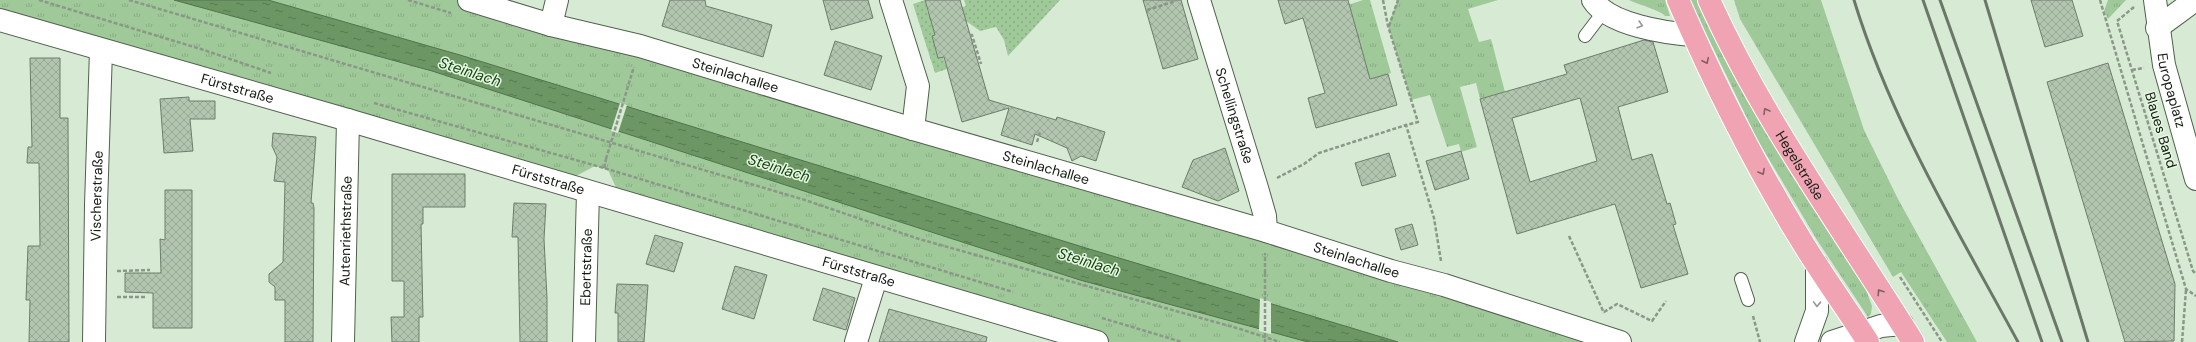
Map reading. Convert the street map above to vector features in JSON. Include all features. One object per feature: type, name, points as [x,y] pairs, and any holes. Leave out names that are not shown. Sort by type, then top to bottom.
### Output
[{"type":"main road","points":[[1678,0],[1693,35],[1743,138],[1798,236],[1864,337]]},
{"type":"main road","name":"Hegelstraße","points":[[1709,0],[1751,84],[1786,144],[1907,333]]},
{"type":"street","name":"Steinlachallee","points":[[469,0],[551,25],[640,46],[913,129],[1266,231],[1391,271],[1444,285],[1620,342]]},
{"type":"street","points":[[551,25],[557,0]]},
{"type":"street","points":[[891,0],[918,86],[913,129]]},
{"type":"street","name":"Schellingstraße","points":[[1199,0],[1257,188],[1266,231]]},
{"type":"street","points":[[2157,28],[2195,0]]},
{"type":"street","name":"Europaplatz","points":[[2146,2],[2157,28],[2164,65],[2196,180]]},
{"type":"street","points":[[1599,6],[1617,18],[1667,33],[1693,35]]},
{"type":"street","name":"Fürststraße","points":[[0,20],[348,120],[876,278],[1097,342]]},
{"type":"street","name":"Vischerstraße","points":[[94,342],[101,50]]},
{"type":"street","name":"Autenriethstraße","points":[[344,342],[348,120]]},
{"type":"street","name":"Ebertstraße","points":[[584,342],[588,192]]},
{"type":"street","points":[[1806,342],[1817,312],[1817,265]]},
{"type":"street","points":[[856,342],[876,278]]},
{"type":"street","points":[[1832,342],[1864,337],[1881,326],[1907,333]]},
{"type":"street","points":[[1888,342],[1907,333]]},
{"type":"lane","points":[[1585,36],[1599,6]]},
{"type":"lane","points":[[1741,279],[1748,300]]},
{"type":"path","points":[[39,0],[204,50],[276,74]]},
{"type":"path","points":[[129,0],[805,200],[919,239],[1240,328],[1280,342]]},
{"type":"path","points":[[1279,177],[1319,153],[1418,122],[1388,26],[1383,0]]},
{"type":"path","points":[[1388,26],[1398,0]]},
{"type":"path","points":[[2100,0],[2186,289],[2182,342]]},
{"type":"path","points":[[1147,10],[1176,1]]},
{"type":"path","name":"Blaues Band","points":[[2146,2],[2117,21],[2193,271],[2196,274]]},
{"type":"path","points":[[970,35],[972,35],[981,64]]},
{"type":"path","points":[[604,168],[634,66]]},
{"type":"path","points":[[369,102],[604,168],[1014,292]]},
{"type":"path","points":[[1406,125],[1434,218],[1444,285]]},
{"type":"path","points":[[1038,131],[1040,132],[1038,138]]},
{"type":"path","points":[[1569,236],[1605,316]]},
{"type":"path","points":[[95,272],[150,270]]},
{"type":"path","points":[[1265,273],[1265,342]]},
{"type":"path","points":[[1900,277],[1942,342]]},
{"type":"path","points":[[2186,289],[2196,296]]},
{"type":"path","points":[[94,297],[147,297]]},
{"type":"path","points":[[1748,300],[1760,342]]},
{"type":"path","points":[[1604,312],[1617,304],[1652,321],[1666,301]]},
{"type":"path","points":[[1100,318],[1182,342]]},
{"type":"green space","points":[[0,0],[469,0],[1620,342],[1098,342],[623,203],[608,170],[595,166],[561,184],[0,20]]},
{"type":"green space","points":[[925,0],[928,13],[933,12],[934,15],[966,6],[964,0],[1060,0],[1008,56],[1004,40],[996,27],[980,31],[966,21],[932,36],[938,58],[943,57],[947,69],[935,73],[913,4]]},
{"type":"green space","points":[[1363,0],[1370,0],[1391,73],[1370,79],[1348,5]]},
{"type":"green space","points":[[1398,0],[1498,0],[1468,9],[1479,42],[1491,39],[1505,92],[1480,99],[1476,83],[1460,87],[1477,147],[1461,152],[1459,144],[1447,147],[1430,95],[1411,100],[1388,26]]},
{"type":"green space","points":[[1629,0],[1665,0],[1670,16],[1665,16]]},
{"type":"green space","points":[[1690,0],[1698,0],[1774,144],[1864,284],[1872,306],[1871,314],[1868,317],[1817,240],[1757,139]]},
{"type":"green space","points":[[1734,0],[1821,0],[1864,130],[1898,199],[1977,342],[1947,342],[1901,272],[1893,277],[1740,19]]},
{"type":"green space","points":[[2108,0],[2126,0],[2108,19],[2104,11]]},
{"type":"water","name":"Steinlach","points":[[174,0],[268,0],[460,55],[1086,248],[1398,342],[1308,342],[1080,280],[432,71]]},
{"type":"pier","points":[[620,103],[627,105],[618,133],[611,131]]},
{"type":"pier","points":[[1260,298],[1271,302],[1271,334],[1259,331]]},
{"type":"building","points":[[670,0],[705,0],[706,6],[772,25],[763,57],[662,26]]},
{"type":"building","points":[[823,0],[868,0],[873,18],[831,30]]},
{"type":"building","points":[[925,0],[960,0],[989,100],[1056,120],[1057,117],[1105,132],[1096,161],[1081,156],[1072,161],[1067,148],[1035,134],[1032,145],[1001,135],[1009,108],[962,122],[944,57],[938,58],[932,36],[935,35]]},
{"type":"building","points":[[1143,0],[1181,0],[1198,59],[1163,69]]},
{"type":"building","points":[[1278,0],[1348,0],[1370,79],[1388,74],[1397,105],[1316,128],[1308,98],[1325,93],[1303,18],[1285,24]]},
{"type":"building","points":[[2031,0],[2072,0],[2083,36],[2045,47]]},
{"type":"building","points":[[1644,40],[1653,42],[1668,92],[1618,107],[1632,160],[1652,154],[1667,204],[1670,203],[1676,224],[1673,225],[1688,274],[1641,288],[1615,204],[1517,234],[1480,99],[1567,74],[1564,65]],"holes":[[[1580,98],[1597,161],[1530,182],[1512,118]]]},
{"type":"building","points":[[835,41],[882,56],[871,90],[824,75]]},
{"type":"building","points":[[30,58],[60,58],[60,118],[68,118],[69,342],[29,342],[30,300],[26,300],[28,246],[40,246],[39,163],[27,163],[28,147],[32,147]]},
{"type":"building","points":[[2108,63],[2175,284],[2174,341],[2125,342],[2047,82]]},
{"type":"building","points":[[189,97],[189,101],[215,101],[215,119],[190,119],[193,151],[164,153],[160,99]]},
{"type":"building","points":[[273,133],[316,137],[311,203],[313,203],[314,208],[313,342],[285,342],[285,300],[275,300],[275,287],[269,282],[269,274],[283,262],[285,182],[274,181],[277,157],[272,146]]},
{"type":"building","points":[[1225,148],[1239,191],[1218,201],[1182,187],[1193,160]]},
{"type":"building","points":[[1461,151],[1469,179],[1435,190],[1426,161]]},
{"type":"building","points":[[1389,153],[1396,176],[1362,186],[1355,163]]},
{"type":"building","points":[[392,174],[465,174],[465,207],[423,207],[423,224],[421,224],[423,317],[419,317],[419,342],[392,342],[391,317],[404,317],[404,281],[392,281]]},
{"type":"building","points":[[165,190],[192,190],[192,328],[153,328],[153,293],[125,292],[125,273],[161,273],[160,239],[165,240]]},
{"type":"building","points":[[514,203],[546,204],[544,239],[547,298],[547,342],[520,342],[518,237],[512,237]]},
{"type":"building","points":[[1412,224],[1418,245],[1401,250],[1395,229]]},
{"type":"building","points":[[655,235],[683,243],[674,272],[646,264]]},
{"type":"building","points":[[735,266],[767,275],[754,319],[722,309]]},
{"type":"building","points":[[617,284],[648,285],[644,342],[618,342],[618,313],[615,313]]},
{"type":"building","points":[[823,288],[855,298],[846,330],[813,320]]},
{"type":"building","points":[[889,309],[987,337],[986,342],[879,342]]},
{"type":"railway","points":[[1854,0],[1869,45],[1906,132],[1949,217],[2018,342]]},
{"type":"railway","points":[[1923,0],[2042,342]]},
{"type":"railway","points":[[1940,0],[2062,342]]},
{"type":"railway","points":[[1985,0],[2088,342]]}]
